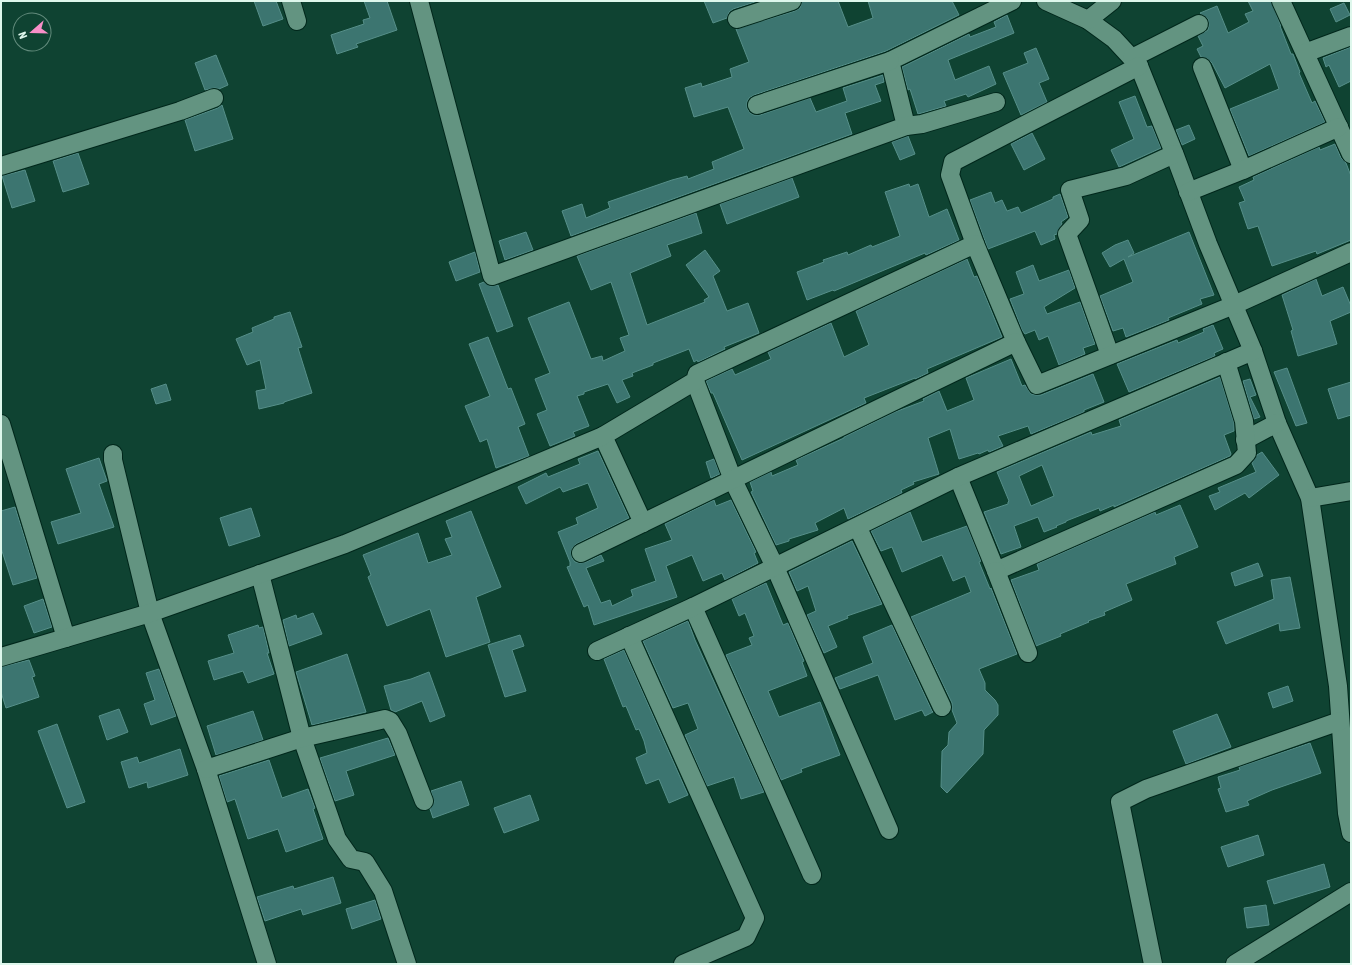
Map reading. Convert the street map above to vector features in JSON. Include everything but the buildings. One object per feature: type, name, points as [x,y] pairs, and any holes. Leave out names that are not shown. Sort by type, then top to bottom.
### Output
[{"type":"street","points":[[291,1],[297,21]]},
{"type":"street","points":[[419,1],[492,276],[906,126],[922,124],[996,102]]},
{"type":"street","points":[[738,19],[792,1]]},
{"type":"street","points":[[757,105],[890,61],[1012,1]]},
{"type":"street","points":[[1046,1],[1088,20],[1114,39],[1135,62],[1174,154],[1208,244],[1253,350],[1277,423],[1310,498],[1338,686],[1340,721],[1347,768],[1347,813],[1351,833]]},
{"type":"street","points":[[1088,20],[1112,1]]},
{"type":"street","points":[[1281,1],[1351,154]]},
{"type":"street","points":[[1199,24],[1135,62],[953,162],[950,175],[975,244],[1016,342],[1037,385],[1234,305],[1351,252]]},
{"type":"street","points":[[1305,53],[1351,36]]},
{"type":"street","points":[[890,61],[906,126]]},
{"type":"street","points":[[1202,67],[1243,170]]},
{"type":"street","points":[[1,166],[180,111],[214,98]]},
{"type":"street","points":[[1188,192],[1243,170],[1339,127]]},
{"type":"street","points":[[1110,355],[1067,234],[1080,220],[1070,190],[1126,176],[1174,154]]},
{"type":"street","points":[[1,657],[150,613],[345,544],[603,436],[695,381],[698,374],[975,244]]},
{"type":"street","points":[[581,553],[1016,342]]},
{"type":"street","points":[[597,651],[858,528],[958,477],[1253,350]]},
{"type":"street","points":[[996,571],[1236,465],[1246,453],[1244,421],[1226,362]]},
{"type":"street","points":[[695,381],[733,480],[775,567],[889,830]]},
{"type":"street","points":[[1245,440],[1277,423]]},
{"type":"street","points":[[1,425],[66,638]]},
{"type":"street","points":[[603,436],[643,523]]},
{"type":"street","points":[[114,454],[113,460],[150,613],[206,769],[262,963]]},
{"type":"street","points":[[958,477],[1028,653]]},
{"type":"street","points":[[1310,498],[1351,491]]},
{"type":"street","points":[[858,528],[942,707]]},
{"type":"street","points":[[260,574],[302,738],[337,839],[351,859],[365,862],[383,891],[406,964]]},
{"type":"street","points":[[693,607],[812,875]]},
{"type":"street","points":[[629,636],[755,918],[746,937],[683,964]]},
{"type":"street","points":[[206,769],[302,738],[385,718],[390,721],[398,734],[424,801]]},
{"type":"street","points":[[1153,964],[1120,802],[1146,789],[1340,721]]},
{"type":"street","points":[[1235,964],[1351,892]]}]
